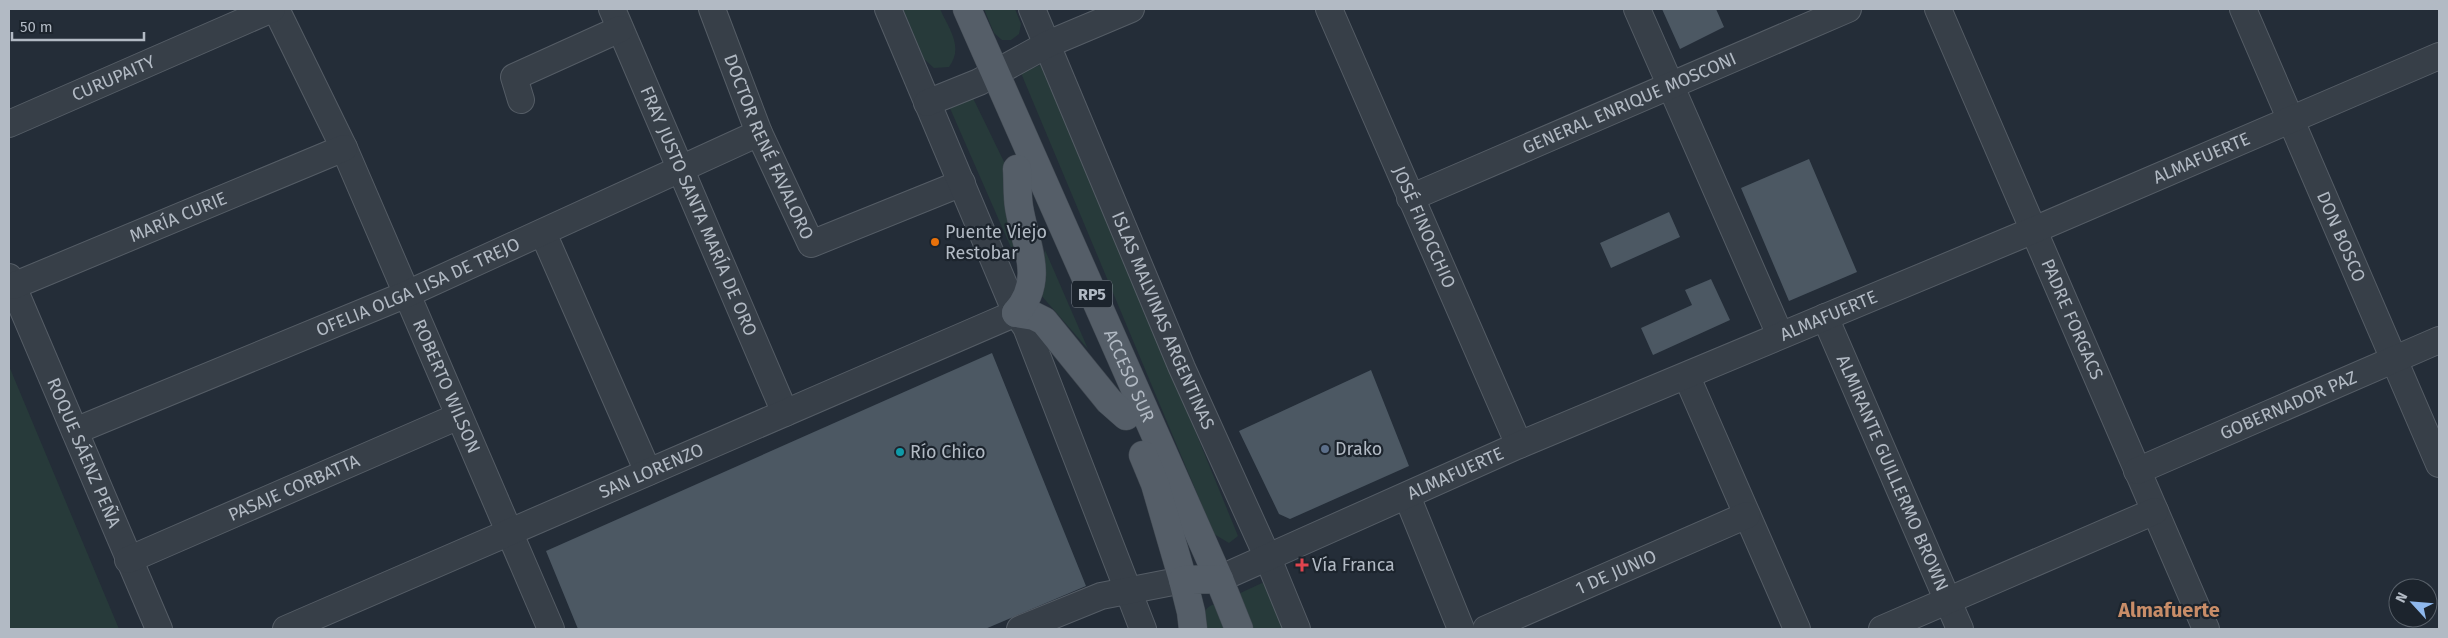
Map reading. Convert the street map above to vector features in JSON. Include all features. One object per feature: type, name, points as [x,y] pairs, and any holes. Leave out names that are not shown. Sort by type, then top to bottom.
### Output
[{"type":"main road","name":"ACCESO SUR","points":[[948,9],[987,78],[1219,579]]},
{"type":"main road","name":"ACCESO SUR","points":[[967,9],[987,78],[1018,169],[1156,484],[1183,580]]},
{"type":"main road","points":[[1016,313],[1027,300],[1032,271],[1030,251],[1019,207],[1018,169]]},
{"type":"main road","points":[[1016,313],[1034,316],[1044,321],[1109,401],[1126,416]]},
{"type":"main road","points":[[1183,580],[1219,579]]},
{"type":"main road","name":"RP5","points":[[1219,579],[1239,629]]},
{"type":"main road","name":"RP5","points":[[1183,580],[1192,612],[1193,629]]},
{"type":"street","name":"CURUPAITY","points":[[9,124],[272,9]]},
{"type":"street","name":"ROBERTO WILSON","points":[[276,9],[344,148],[551,629]]},
{"type":"street","name":"DOCTOR RENÉ FAVALORO","points":[[712,9],[759,133],[811,244],[962,183]]},
{"type":"street","points":[[888,9],[1016,313],[1026,327],[1143,629]]},
{"type":"street","name":"ISLAS MALVINAS ARGENTINAS","points":[[1032,9],[1182,368],[1267,556],[1297,629]]},
{"type":"street","points":[[927,103],[987,78],[1048,44],[1131,9]]},
{"type":"street","name":"JOSÉ FINOCCHIO","points":[[1329,9],[1519,445]]},
{"type":"street","points":[[1637,9],[1780,335]]},
{"type":"street","name":"GENERAL ENRIQUE MOSCONI","points":[[1410,198],[1848,9]]},
{"type":"street","name":"PADRE FORGACS","points":[[1938,9],[2206,629]]},
{"type":"street","name":"DON BOSCO","points":[[2243,9],[2439,464]]},
{"type":"street","points":[[521,100],[514,77],[616,19]]},
{"type":"street","name":"FRAY JUSTO SANTA MARÍA DE ORO","points":[[616,19],[785,413]]},
{"type":"street","name":"ALMAFUERTE","points":[[1219,579],[1519,445],[2034,230],[2439,57]]},
{"type":"street","name":"OFELIA OLGA LISA DE TREJO","points":[[75,431],[407,294],[682,170],[759,133]]},
{"type":"street","name":"MARÍA CURIE","points":[[11,282],[344,148]]},
{"type":"street","points":[[542,233],[648,472]]},
{"type":"street","name":"ROQUE SÁENZ PEÑA","points":[[11,282],[158,629]]},
{"type":"street","name":"SAN LORENZO","points":[[286,629],[1016,313]]},
{"type":"street","name":"ALMIRANTE GUILLERMO BROWN","points":[[1825,317],[1960,629]]},
{"type":"street","name":"GOBERNADOR PAZ","points":[[2137,471],[2439,340]]},
{"type":"street","points":[[1687,376],[1797,629]]},
{"type":"street","name":"PASAJE CORBATTA","points":[[128,560],[460,416]]},
{"type":"street","points":[[1407,496],[1462,629]]},
{"type":"street","points":[[1882,629],[2155,511]]},
{"type":"street","name":"1 DE JUNIO","points":[[1486,629],[1747,515]]},
{"type":"street","points":[[1020,629],[1101,596],[1183,580]]},
{"type":"shaded area","points":[[903,9],[940,9],[954,38],[955,52],[949,67],[934,68],[924,59]]},
{"type":"shaded area","points":[[984,9],[1015,9],[1021,24],[1019,34],[1011,40],[1002,40],[994,33]]},
{"type":"shaded area","points":[[1045,63],[1238,536],[1229,543],[1214,534],[1021,73]]},
{"type":"shaded area","points":[[971,94],[1008,170],[1006,204],[1016,259],[949,106]]},
{"type":"shaded area","points":[[1045,250],[1088,349],[1040,294]]},
{"type":"shaded area","points":[[9,366],[119,629],[9,629]]},
{"type":"shaded area","points":[[1262,583],[1267,585],[1287,629],[1251,629],[1236,595]]},
{"type":"shaded area","points":[[1212,605],[1218,605],[1230,629],[1205,629],[1205,612]]},
{"type":"building","points":[[1662,9],[1716,9],[1724,27],[1680,49]]},
{"type":"building","points":[[1809,159],[1857,272],[1789,301],[1741,188]]},
{"type":"building","points":[[1669,212],[1680,237],[1611,268],[1600,243]]},
{"type":"building","points":[[1711,279],[1730,320],[1653,355],[1641,328],[1692,305],[1685,290]]},
{"type":"building","name":"Río Chico","points":[[992,353],[1086,586],[985,629],[578,629],[546,551]]},
{"type":"building","name":"Drako","points":[[1371,370],[1409,466],[1290,519],[1279,514],[1239,431]]},
{"type":"place","name":"Puente Viejo Restobar","points":[[935,242]]},
{"type":"place","name":"Drako","points":[[1325,449]]},
{"type":"place","name":"Río Chico","points":[[900,452]]},
{"type":"place","name":"Vía Franca","points":[[1302,565]]},
{"type":"district","name":"Almafuerte","points":[[2169,610]]}]
